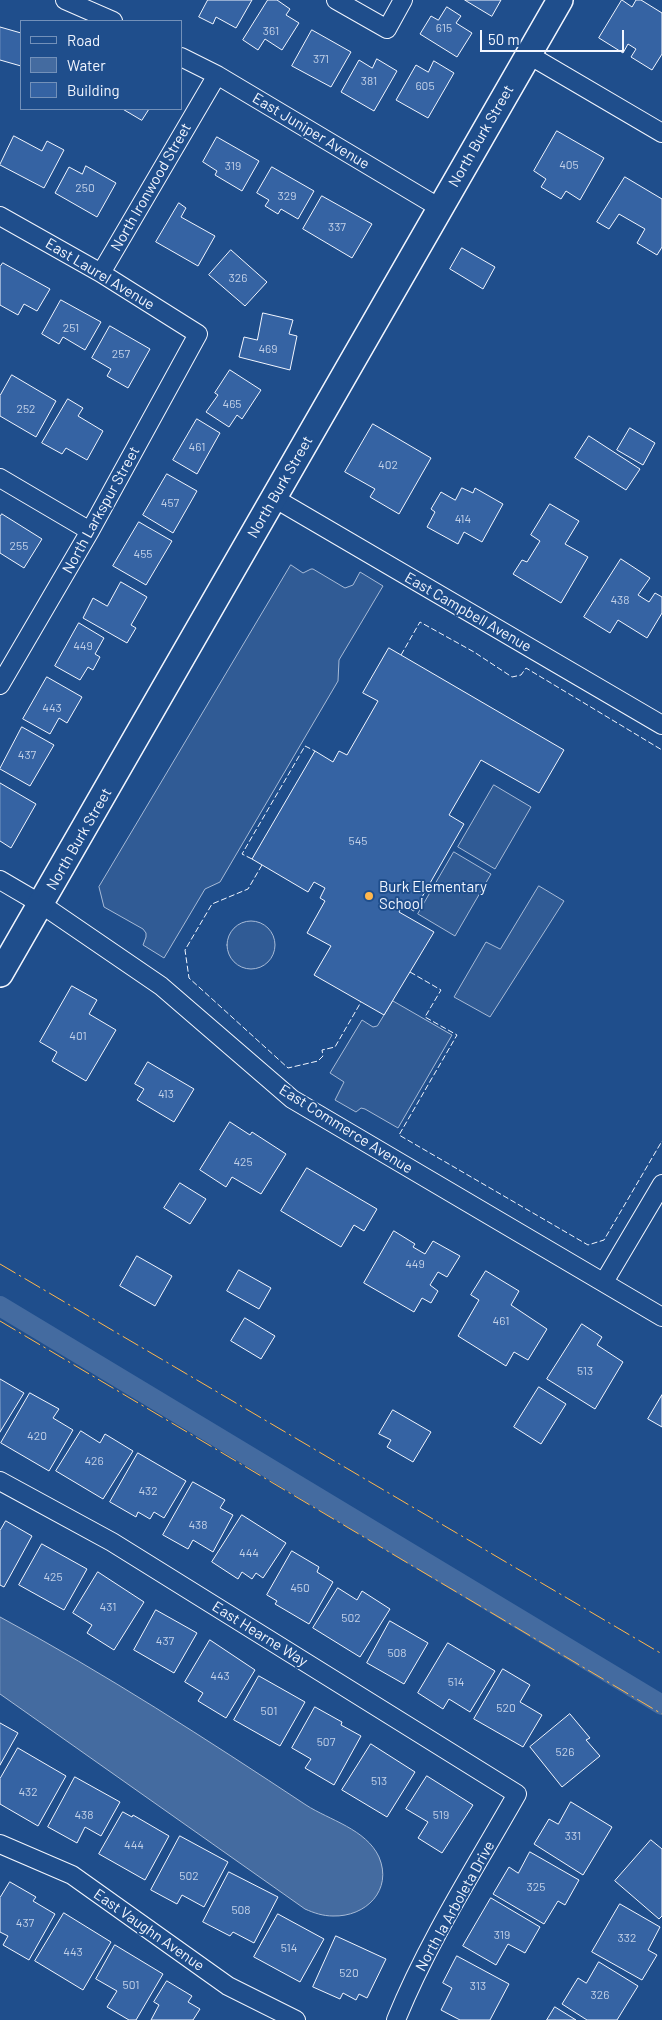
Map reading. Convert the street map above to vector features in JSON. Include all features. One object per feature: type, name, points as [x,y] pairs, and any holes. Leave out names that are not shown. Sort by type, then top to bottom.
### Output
[{"type":"street","points":[[65,0],[111,20]]},
{"type":"street","points":[[336,0],[387,29],[403,0]]},
{"type":"street","name":"North Burk Street","points":[[0,974],[560,0]]},
{"type":"street","points":[[528,55],[662,133]]},
{"type":"street","name":"East Juniper Avenue","points":[[182,57],[217,75],[440,208]]},
{"type":"street","name":"North Ironwood Street","points":[[101,273],[217,75]]},
{"type":"street","name":"East Laurel Avenue","points":[[0,216],[101,273],[198,334]]},
{"type":"street","name":"North Larkspur Street","points":[[0,685],[90,530],[198,334]]},
{"type":"street","points":[[0,478],[90,530]]},
{"type":"street","name":"East Campbell Avenue","points":[[274,498],[662,726]]},
{"type":"street","name":"East Commerce Avenue","points":[[0,880],[41,904],[161,986],[292,1099],[662,1317]]},
{"type":"street","points":[[604,1282],[662,1184]]},
{"type":"street","name":"East Hearne Way","points":[[0,1481],[112,1542],[517,1794]]},
{"type":"street","name":"North la Arboleta Drive","points":[[396,2020],[404,1999],[439,1932],[517,1794]]},
{"type":"street","name":"East Vaughn Avenue","points":[[0,1844],[72,1875],[228,1986],[296,2020]]},
{"type":"shaded area","points":[[291,565],[303,573],[313,569],[345,588],[353,585],[360,572],[383,586],[339,660],[338,681],[220,882],[205,889],[164,958],[143,945],[146,933],[143,929],[104,907],[99,887]]},
{"type":"shaded area","points":[[494,785],[531,807],[495,869],[458,847]]},
{"type":"shaded area","points":[[454,852],[491,874],[455,936],[418,914]]},
{"type":"shaded area","points":[[539,886],[564,901],[490,1017],[454,997],[486,942],[500,949]]},
{"type":"shaded area","points":[[246,921],[256,921],[268,928],[275,940],[275,950],[268,962],[256,969],[246,969],[238,965],[231,958],[227,950],[227,940],[231,932],[238,925]]},
{"type":"shaded area","points":[[393,1001],[452,1035],[398,1128],[365,1109],[361,1108],[356,1112],[335,1100],[344,1082],[330,1073],[362,1020],[373,1027],[377,1026]]},
{"type":"water","points":[[0,1617],[117,1684],[306,1805],[356,1832],[373,1847],[379,1857],[382,1880],[374,1899],[356,1912],[345,1915],[326,1915],[305,1909],[0,1694]]},
{"type":"building","points":[[208,0],[252,0],[236,28],[216,17],[213,24],[199,17]]},
{"type":"building","points":[[268,0],[277,0],[290,9],[286,15],[299,23],[282,50],[265,39],[258,50],[243,40]]},
{"type":"building","points":[[465,0],[501,0],[492,16]]},
{"type":"building","points":[[622,0],[632,7],[636,0],[641,0],[662,13],[662,54],[652,70],[631,57],[636,49],[628,44],[623,53],[599,38]]},
{"type":"building","points":[[447,7],[461,16],[456,23],[472,33],[457,57],[420,34],[431,16],[438,20]]},
{"type":"building","points":[[0,27],[20,33],[20,66],[0,60]]},
{"type":"building","points":[[312,30],[351,52],[331,87],[292,66]]},
{"type":"building","points":[[377,59],[397,71],[374,111],[341,92],[359,60],[372,68]]},
{"type":"building","points":[[434,61],[454,73],[428,118],[396,100],[416,65],[428,72]]},
{"type":"building","points":[[125,110],[148,110],[142,120]]},
{"type":"building","points":[[557,131],[604,158],[580,200],[566,191],[561,199],[541,187],[546,179],[534,171]]},
{"type":"building","points":[[14,136],[42,151],[47,141],[64,150],[44,188],[0,165]]},
{"type":"building","points":[[217,137],[259,161],[242,191],[215,175],[217,171],[203,162]]},
{"type":"building","points":[[86,166],[116,183],[97,217],[55,193],[69,167],[82,174]]},
{"type":"building","points":[[272,167],[314,191],[298,219],[281,209],[278,214],[265,206],[269,200],[257,193]]},
{"type":"building","points":[[625,177],[662,199],[662,247],[657,255],[637,243],[645,229],[619,214],[609,229],[597,222]]},
{"type":"building","points":[[322,196],[372,224],[352,258],[303,229]]},
{"type":"building","points":[[179,203],[186,208],[181,217],[215,236],[198,266],[156,242]]},
{"type":"building","points":[[462,248],[495,267],[483,289],[450,269]]},
{"type":"building","points":[[231,250],[267,282],[245,306],[209,275]]},
{"type":"building","points":[[3,263],[50,289],[37,311],[24,304],[18,315],[0,305],[0,267]]},
{"type":"building","points":[[61,300],[101,322],[85,350],[63,337],[59,344],[42,334]]},
{"type":"building","points":[[263,313],[293,320],[289,334],[297,336],[290,370],[239,357],[244,337],[257,340]]},
{"type":"building","points":[[110,326],[150,349],[128,388],[107,376],[111,369],[92,358]]},
{"type":"building","points":[[230,370],[261,390],[242,419],[237,415],[229,427],[206,412],[218,395],[215,393]]},
{"type":"building","points":[[12,375],[56,401],[36,437],[0,416],[0,396]]},
{"type":"building","points":[[68,399],[83,408],[78,416],[103,431],[87,460],[66,448],[62,454],[42,443]]},
{"type":"building","points":[[197,419],[220,433],[197,474],[173,460]]},
{"type":"building","points":[[373,424],[431,458],[399,514],[370,497],[375,489],[345,472]]},
{"type":"building","points":[[630,428],[655,443],[643,465],[617,450]]},
{"type":"building","points":[[589,436],[640,469],[626,490],[575,458]]},
{"type":"building","points":[[167,474],[197,491],[173,533],[143,515]]},
{"type":"building","points":[[462,488],[473,493],[475,488],[503,504],[482,542],[464,532],[458,544],[427,527],[435,512],[431,509],[441,492],[455,500]]},
{"type":"building","points":[[550,504],[579,521],[565,544],[588,557],[561,603],[513,574],[522,560],[527,562],[540,541],[531,535]]},
{"type":"building","points":[[2,514],[42,539],[24,568],[0,553],[0,517]]},
{"type":"building","points":[[139,522],[172,541],[146,585],[113,566]]},
{"type":"building","points":[[621,559],[650,578],[638,595],[649,602],[655,593],[662,597],[662,613],[647,638],[618,620],[610,633],[584,617]]},
{"type":"building","points":[[121,582],[147,597],[131,625],[136,628],[127,643],[83,618],[93,598],[107,606]]},
{"type":"building","points":[[79,623],[104,638],[95,654],[100,657],[93,670],[88,667],[80,680],[55,666]]},
{"type":"building","points":[[389,648],[564,750],[539,793],[481,760],[449,815],[464,824],[414,911],[403,905],[399,912],[434,932],[384,1015],[314,975],[331,946],[307,933],[325,901],[320,898],[325,888],[314,882],[308,892],[252,859],[315,751],[333,762],[339,751],[347,755],[378,701],[363,693]]},
{"type":"building","points":[[47,677],[82,697],[67,723],[59,718],[50,734],[23,719]]},
{"type":"building","points":[[22,727],[54,745],[30,786],[0,769]]},
{"type":"building","points":[[0,783],[36,804],[11,848],[0,841]]},
{"type":"building","points":[[72,986],[97,1000],[89,1014],[116,1030],[86,1081],[52,1061],[57,1052],[40,1042]]},
{"type":"building","points":[[148,1062],[194,1089],[174,1122],[137,1100],[144,1089],[135,1084]]},
{"type":"building","points":[[230,1122],[250,1135],[252,1132],[286,1154],[261,1194],[232,1177],[226,1187],[200,1170]]},
{"type":"building","points":[[307,1168],[377,1209],[364,1231],[354,1225],[341,1247],[281,1211]]},
{"type":"building","points":[[180,1183],[206,1199],[190,1224],[164,1208]]},
{"type":"building","points":[[394,1231],[415,1244],[413,1247],[425,1254],[433,1241],[460,1256],[447,1277],[438,1272],[430,1285],[438,1291],[431,1303],[422,1298],[414,1312],[364,1283]]},
{"type":"building","points":[[137,1256],[172,1276],[155,1306],[120,1286]]},
{"type":"building","points":[[239,1270],[271,1288],[259,1309],[227,1291]]},
{"type":"building","points":[[486,1271],[519,1291],[511,1305],[547,1329],[528,1360],[514,1352],[506,1366],[458,1336],[479,1300],[471,1295]]},
{"type":"building","points":[[245,1318],[275,1336],[261,1359],[231,1341]]},
{"type":"building","points":[[582,1324],[602,1337],[597,1345],[623,1362],[595,1409],[547,1379]]},
{"type":"building","points":[[0,1379],[24,1393],[0,1432]]},
{"type":"building","points":[[539,1387],[566,1404],[541,1444],[514,1427]]},
{"type":"building","points":[[30,1393],[59,1409],[53,1418],[73,1430],[49,1471],[1,1443]]},
{"type":"building","points":[[662,1395],[662,1427],[648,1419]]},
{"type":"building","points":[[393,1410],[431,1432],[413,1462],[387,1447],[391,1440],[379,1434]]},
{"type":"building","points":[[81,1431],[100,1443],[105,1434],[133,1451],[103,1499],[56,1471]]},
{"type":"building","points":[[138,1453],[186,1481],[164,1518],[154,1512],[150,1519],[138,1512],[136,1517],[110,1502]]},
{"type":"building","points":[[193,1482],[225,1500],[220,1508],[233,1515],[213,1552],[193,1540],[188,1549],[163,1535]]},
{"type":"building","points":[[242,1515],[286,1543],[263,1578],[256,1573],[252,1579],[242,1572],[238,1579],[212,1562]]},
{"type":"building","points":[[6,1521],[32,1536],[4,1587],[0,1585],[0,1531]]},
{"type":"building","points":[[42,1544],[87,1569],[64,1610],[19,1585]]},
{"type":"building","points":[[292,1551],[319,1567],[317,1572],[333,1582],[309,1624],[275,1604],[277,1601],[267,1595]]},
{"type":"building","points":[[98,1572],[144,1602],[114,1650],[87,1633],[92,1625],[73,1613]]},
{"type":"building","points":[[338,1588],[357,1600],[362,1591],[390,1609],[360,1657],[313,1628]]},
{"type":"building","points":[[156,1610],[197,1633],[174,1673],[134,1650]]},
{"type":"building","points":[[390,1621],[428,1643],[404,1684],[367,1663]]},
{"type":"building","points":[[210,1640],[255,1670],[226,1718],[198,1701],[203,1693],[185,1682]]},
{"type":"building","points":[[448,1643],[495,1671],[470,1712],[449,1699],[443,1709],[418,1693]]},
{"type":"building","points":[[503,1669],[530,1685],[520,1702],[542,1715],[523,1747],[474,1719]]},
{"type":"building","points":[[259,1676],[305,1702],[280,1746],[234,1720]]},
{"type":"building","points":[[315,1707],[342,1722],[341,1725],[361,1736],[334,1785],[305,1768],[311,1759],[292,1748]]},
{"type":"building","points":[[570,1714],[590,1738],[586,1740],[600,1756],[562,1787],[530,1747]]},
{"type":"building","points":[[0,1723],[18,1733],[0,1765]]},
{"type":"building","points":[[371,1744],[415,1772],[387,1817],[342,1790]]},
{"type":"building","points":[[18,1748],[66,1776],[38,1826],[0,1804],[0,1779]]},
{"type":"building","points":[[427,1776],[473,1805],[442,1853],[418,1838],[428,1822],[406,1809]]},
{"type":"building","points":[[75,1777],[120,1802],[101,1836],[85,1827],[77,1843],[48,1827]]},
{"type":"building","points":[[571,1802],[612,1827],[583,1875],[534,1844],[549,1819],[558,1824]]},
{"type":"building","points":[[123,1812],[132,1817],[133,1815],[169,1836],[145,1880],[99,1854]]},
{"type":"building","points":[[180,1836],[228,1862],[204,1907],[182,1895],[177,1904],[151,1890]]},
{"type":"building","points":[[651,1840],[662,1849],[662,1916],[659,1919],[615,1881]]},
{"type":"building","points":[[530,1852],[579,1880],[565,1905],[558,1901],[544,1924],[493,1894],[509,1867],[518,1873]]},
{"type":"building","points":[[229,1872],[278,1897],[254,1943],[233,1932],[230,1936],[203,1922]]},
{"type":"building","points":[[10,1882],[36,1897],[33,1901],[55,1914],[29,1960],[3,1945],[8,1936],[0,1932],[0,1898]]},
{"type":"building","points":[[491,1898],[540,1927],[525,1953],[508,1944],[496,1965],[463,1946]]},
{"type":"building","points":[[620,1904],[660,1927],[648,1950],[657,1955],[642,1980],[592,1952]]},
{"type":"building","points":[[64,1913],[111,1942],[83,1990],[35,1961]]},
{"type":"building","points":[[278,1914],[324,1939],[300,1982],[254,1957]]},
{"type":"building","points":[[336,1936],[386,1959],[367,1998],[359,1994],[356,2000],[343,1993],[340,1999],[313,1987]]},
{"type":"building","points":[[115,1945],[163,1974],[136,2020],[129,2020],[107,2007],[117,1991],[96,1979]]},
{"type":"building","points":[[457,1956],[509,1984],[490,2020],[460,2020],[441,2010],[452,1988],[443,1983]]},
{"type":"building","points":[[599,1962],[638,1986],[617,2020],[587,2020],[562,2004],[578,1978],[586,1983]]},
{"type":"building","points":[[167,1981],[192,1996],[188,2002],[200,2009],[193,2020],[151,2020],[159,2005],[154,2002]]},
{"type":"building","points":[[555,2007],[576,2020],[547,2020]]},
{"type":"waterway","points":[[0,1306],[662,1705]]},
{"type":"fence","points":[[401,655],[420,622],[474,652],[512,677],[521,675],[526,668],[662,750]]},
{"type":"fence","points":[[252,859],[242,854],[305,746],[315,751]]},
{"type":"fence","points":[[262,865],[248,889],[212,904],[185,950],[189,978],[288,1068],[318,1061],[323,1056],[322,1050],[335,1047],[361,1002]]},
{"type":"fence","points":[[410,972],[441,990],[425,1017],[457,1035],[399,1135],[588,1245],[604,1240],[662,1141]]},
{"type":"power","points":[[0,1264],[662,1654]]},
{"type":"power","points":[[0,1321],[662,1714]]},
{"type":"place","name":"Burk Elementary School","points":[[369,896]]}]
